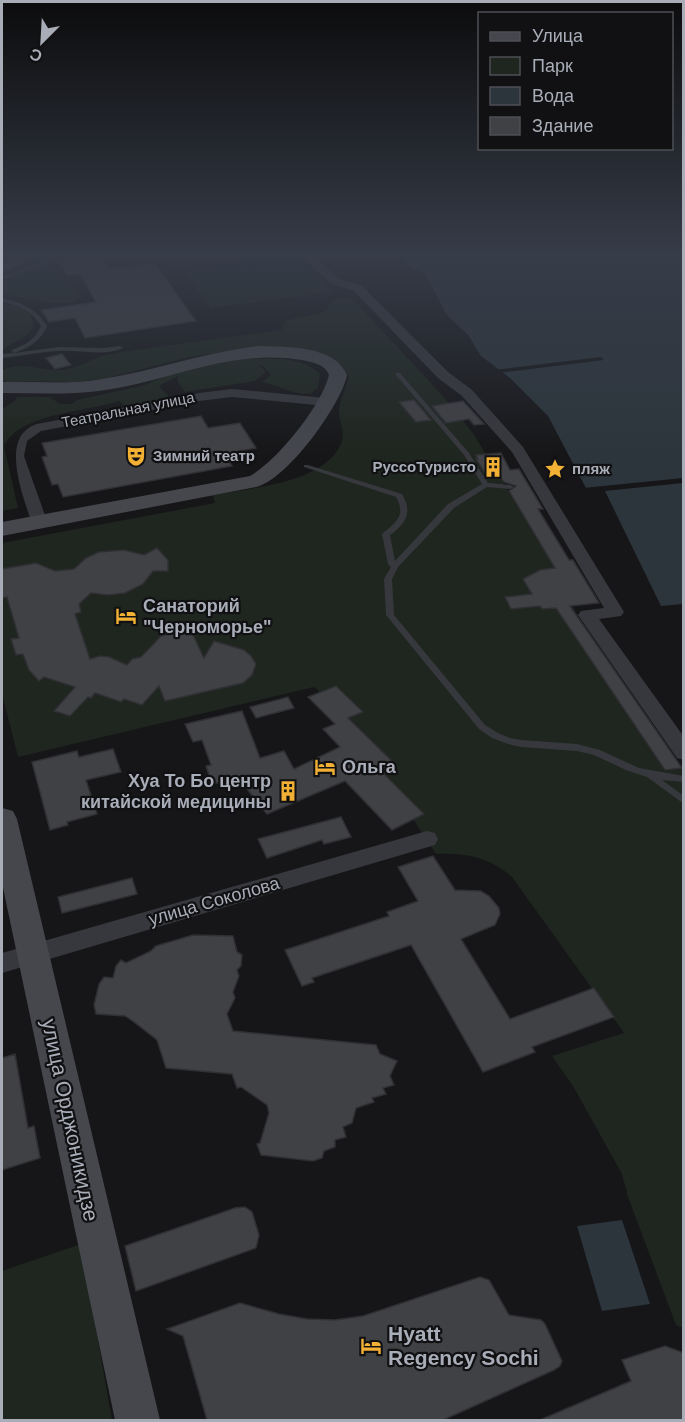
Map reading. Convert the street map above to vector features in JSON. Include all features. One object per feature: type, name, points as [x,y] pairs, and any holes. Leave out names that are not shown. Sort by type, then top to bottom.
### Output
[{"type":"main road","points":[[2,387],[83,387],[138,378],[218,356],[279,353],[307,356],[328,362],[338,373],[338,378],[327,399],[289,454],[271,472],[256,481],[2,529]]},
{"type":"main road","name":"улица Орджоникидзе","points":[[2,819],[18,958],[88,1242],[138,1420]]},
{"type":"street","points":[[392,322],[443,375],[467,393],[518,450],[615,612],[587,615],[684,753]]},
{"type":"street","name":"Театральная улица","points":[[39,521],[17,456],[16,445],[20,439],[37,428],[199,397],[232,393],[327,399]]},
{"type":"street","name":"улица Соколова","points":[[18,958],[427,839]]},
{"type":"lane","points":[[2,356],[34,341],[42,333],[44,326],[42,322]]},
{"type":"lane","points":[[2,356],[59,349],[120,348]]},
{"type":"lane","points":[[398,374],[467,454],[486,484]]},
{"type":"lane","points":[[306,466],[399,495],[404,503],[404,518],[399,526],[386,534],[392,564],[395,566]]},
{"type":"lane","points":[[510,487],[486,484],[451,506],[395,566],[388,579],[390,615],[465,710],[488,733],[509,743],[593,751],[630,769],[684,779]]},
{"type":"lane","points":[[649,774],[684,801]]},
{"type":"green space","points":[[2,322],[33,322],[34,326],[27,335],[2,350]]},
{"type":"green space","points":[[286,322],[375,322],[441,394],[473,433],[555,568],[540,570],[523,579],[542,609],[572,606],[583,625],[569,628],[665,771],[682,768],[683,770],[683,1328],[676,1325],[628,1197],[622,1174],[573,1086],[552,1056],[624,1033],[512,877],[495,865],[477,858],[457,854],[436,854],[383,773],[396,765],[348,718],[363,711],[336,686],[320,692],[314,687],[18,757],[2,694],[2,543],[215,503],[213,495],[266,486],[305,475],[334,455],[342,441],[339,409],[349,377],[342,366],[331,359],[237,350],[194,356],[103,379],[75,382],[2,381],[2,370],[25,366],[63,370],[99,357],[122,352],[281,330]]},
{"type":"green space","points":[[246,359],[275,359],[304,364],[320,374],[318,388],[310,394],[303,394],[262,382],[271,375],[262,365],[259,365],[266,372],[255,381],[185,392],[177,381],[178,376],[159,386],[172,400],[127,408],[119,401],[39,420],[12,435],[4,446],[18,508],[2,511],[2,409],[15,401],[17,397],[50,397],[60,404],[72,404],[77,400],[145,385],[165,376]]},
{"type":"green space","points":[[81,1244],[112,1420],[2,1420],[2,1271]]},
{"type":"water","points":[[455,322],[683,322],[683,604],[661,606],[604,489],[587,490],[548,416],[510,378],[481,356],[468,335]]},
{"type":"water","points":[[622,1220],[650,1304],[602,1311],[577,1226]]},
{"type":"pier","points":[[601,357],[604,360],[498,373],[494,370]]},
{"type":"pier","points":[[683,478],[683,483],[585,493],[583,488]]},
{"type":"building","points":[[77,322],[187,322],[85,338]]},
{"type":"building","points":[[62,354],[71,365],[55,369],[46,358]]},
{"type":"building","points":[[414,400],[431,420],[416,422],[399,402]]},
{"type":"building","points":[[463,401],[484,424],[474,425],[469,419],[446,423],[432,406]]},
{"type":"building","name":"Зимний театр","points":[[201,416],[208,428],[240,423],[256,448],[224,454],[232,466],[63,497],[58,484],[52,485],[42,457],[47,456],[42,443]]},
{"type":"building","points":[[501,453],[510,470],[519,469],[543,509],[538,509],[599,603],[570,606],[682,768],[665,770],[556,608],[542,609],[540,606],[511,609],[505,597],[532,594],[523,579],[540,570],[555,568],[509,491],[516,486],[504,482],[500,477],[488,478],[476,459],[478,459],[476,455]]},
{"type":"building","points":[[157,548],[168,560],[168,571],[153,571],[143,584],[125,593],[109,595],[91,593],[79,604],[81,612],[75,614],[90,659],[100,656],[109,657],[127,665],[132,659],[141,657],[161,636],[179,632],[193,635],[204,658],[214,641],[244,650],[256,664],[252,675],[243,683],[165,701],[159,686],[142,705],[124,699],[121,702],[95,693],[70,716],[54,711],[75,687],[44,677],[39,681],[29,670],[23,654],[16,655],[11,639],[19,638],[7,597],[2,598],[2,569],[36,563],[55,571],[74,569],[86,558],[99,552],[124,550],[144,555]]},
{"type":"building","points":[[336,686],[363,712],[348,718],[396,765],[382,772],[424,814],[392,830],[345,781],[267,814],[239,779],[212,784],[206,766],[211,765],[202,740],[193,742],[185,724],[242,711],[260,758],[284,751],[294,769],[340,747],[323,729],[335,724],[308,697]]},
{"type":"building","points":[[288,697],[294,708],[256,718],[250,707]]},
{"type":"building","points":[[113,749],[121,772],[86,780],[97,814],[67,822],[68,825],[50,830],[32,762],[77,751],[79,757]]},
{"type":"building","points":[[341,817],[351,837],[324,844],[322,840],[267,858],[258,839]]},
{"type":"building","points":[[433,856],[455,890],[481,891],[489,896],[499,908],[500,914],[495,925],[461,939],[510,1019],[594,988],[614,1017],[532,1047],[535,1052],[483,1072],[411,945],[312,978],[314,982],[302,986],[285,950],[389,916],[387,912],[418,901],[398,867]]},
{"type":"building","points":[[132,878],[137,894],[62,913],[58,897]]},
{"type":"building","points":[[193,935],[233,936],[237,952],[242,955],[241,966],[237,970],[239,976],[233,992],[235,998],[227,1014],[233,1031],[376,1045],[380,1054],[397,1061],[390,1076],[394,1085],[383,1088],[386,1094],[372,1098],[374,1102],[356,1108],[352,1123],[343,1127],[346,1137],[335,1140],[335,1147],[324,1151],[322,1158],[313,1161],[261,1155],[257,1144],[260,1143],[269,1113],[267,1105],[241,1087],[237,1088],[232,1074],[166,1068],[157,1040],[134,1022],[125,1016],[96,1014],[94,1005],[99,984],[104,977],[113,978],[116,966],[121,960],[126,963],[151,951],[156,946]]},
{"type":"building","points":[[15,1054],[28,1128],[34,1126],[40,1158],[2,1170],[2,1058]]},
{"type":"building","points":[[245,1207],[252,1212],[259,1235],[256,1248],[136,1291],[125,1246],[235,1208]]},
{"type":"building","name":"Hyatt Regency Sochi","points":[[480,1277],[489,1280],[509,1315],[541,1320],[545,1324],[562,1361],[560,1366],[554,1370],[443,1420],[207,1420],[183,1336],[167,1329],[240,1303],[307,1319],[335,1320],[363,1316]]},
{"type":"building","points":[[665,1346],[684,1353],[684,1420],[540,1420],[631,1381],[622,1360]]},
{"type":"place","name":"Зимний театр","points":[[136,456]]},
{"type":"place","name":"РуссоТуристо","points":[[493,467]]},
{"type":"place","name":"пляж","points":[[555,469]]},
{"type":"place","name":"Санаторий \"Черноморье\"","points":[[126,616]]},
{"type":"place","name":"Ольга","points":[[325,767]]},
{"type":"place","name":"Хуа То Бо центр китайской медицины","points":[[288,791]]},
{"type":"place","name":"Hyatt Regency Sochi","points":[[371,1346]]}]
